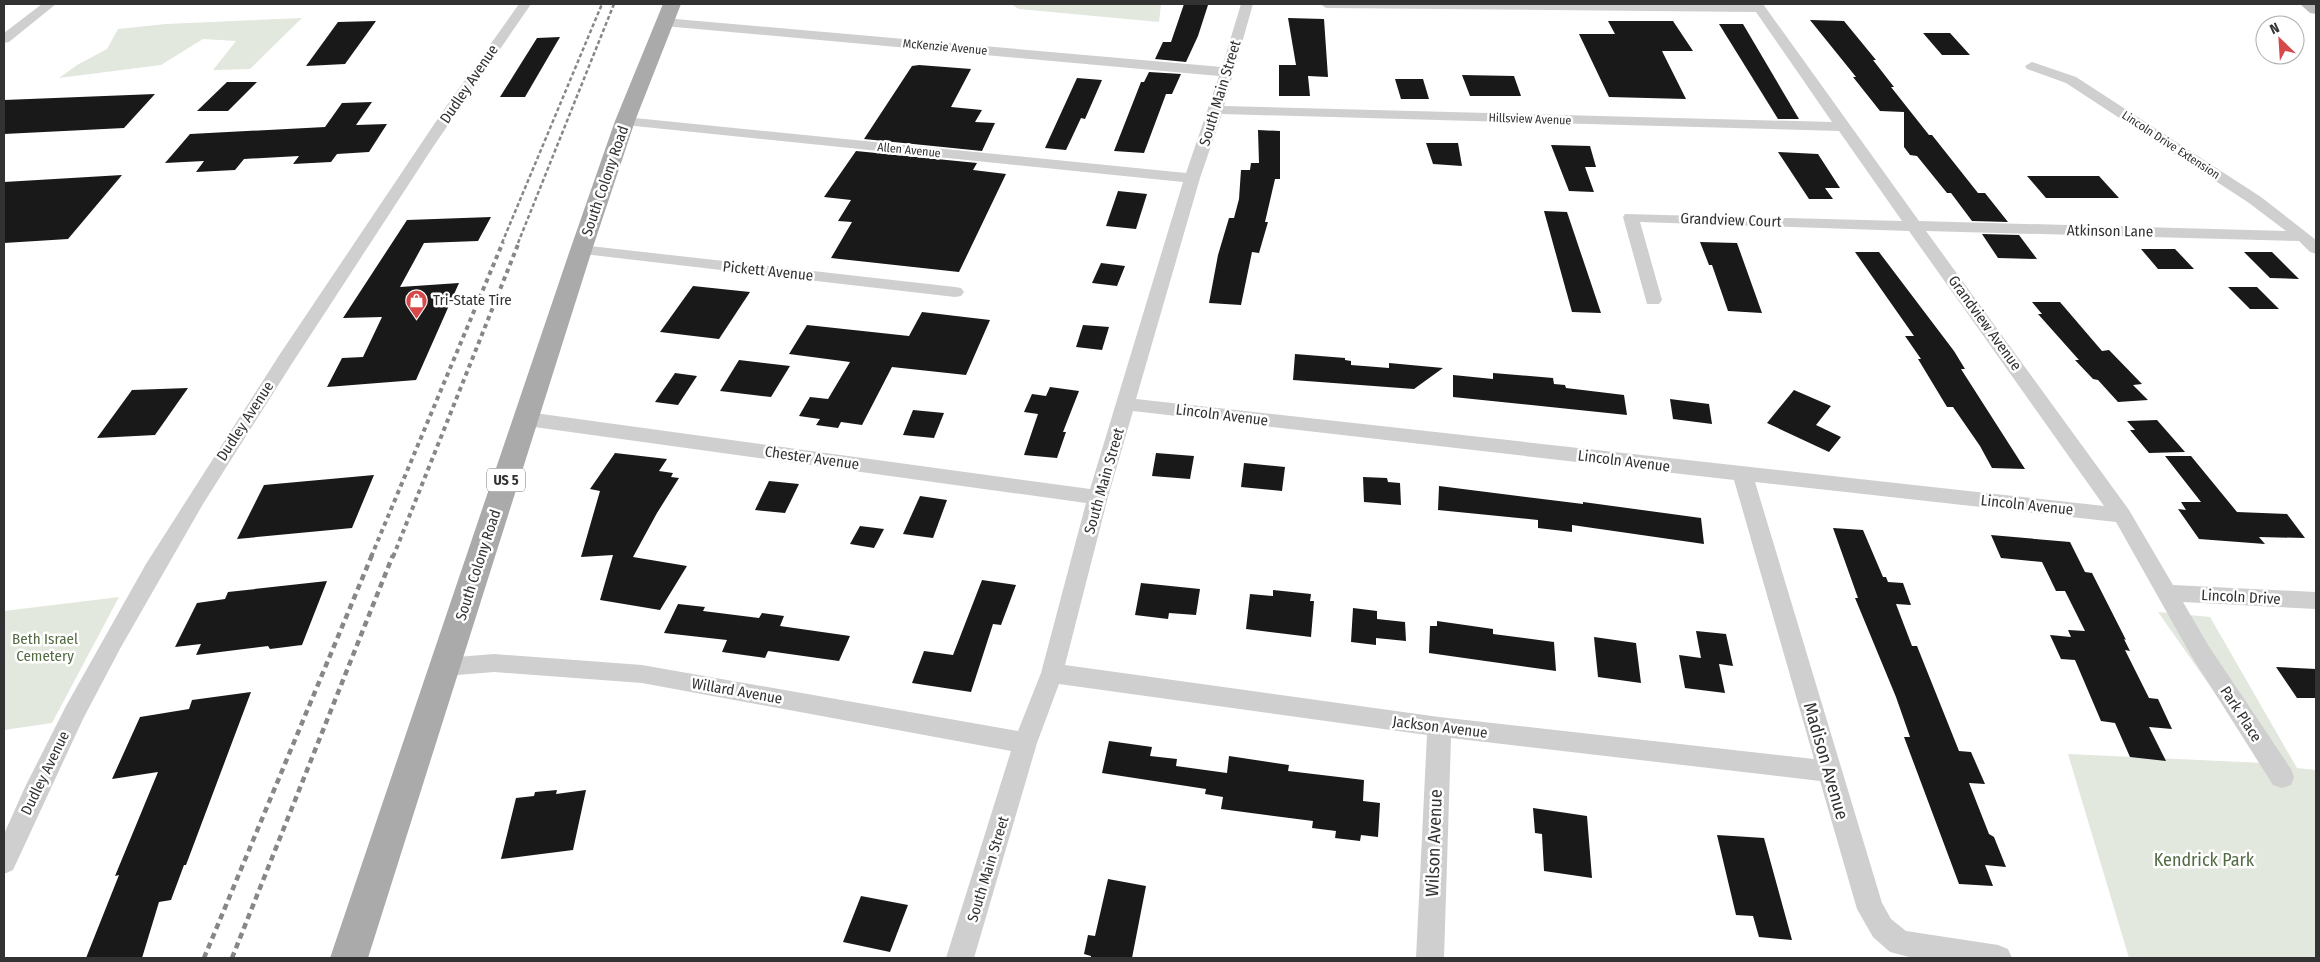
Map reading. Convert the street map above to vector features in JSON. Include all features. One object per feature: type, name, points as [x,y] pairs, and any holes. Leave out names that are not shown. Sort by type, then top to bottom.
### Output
[{"type":"main road","points":[[2309,4],[2316,8]]},
{"type":"main road","name":"South Colony Road","points":[[348,958],[581,250],[625,121],[668,13]]},
{"type":"street","points":[[4,39],[50,4]]},
{"type":"street","name":"Dudley Avenue","points":[[4,862],[25,811],[79,703],[139,592],[192,504],[250,412],[466,88],[525,4]]},
{"type":"street","name":"South Main Street","points":[[960,958],[1026,743],[1052,673],[1098,497],[1192,178],[1216,110],[1247,4]]},
{"type":"street","points":[[1326,4],[1759,6]]},
{"type":"street","name":"Grandview Avenue","points":[[1759,6],[1843,127],[2122,515],[2200,651]]},
{"type":"street","name":"McKenzie Avenue","points":[[668,13],[1226,72]]},
{"type":"street","name":"Lincoln Drive Extension","points":[[2032,66],[2072,80],[2255,200],[2303,236]]},
{"type":"street","name":"Hillsview Avenue","points":[[1216,110],[1843,127]]},
{"type":"street","name":"Allen Avenue","points":[[625,121],[1192,178]]},
{"type":"street","name":"Grandview Court","points":[[1653,300],[1631,217],[1916,226]]},
{"type":"street","name":"Atkinson Lane","points":[[1916,226],[2303,236]]},
{"type":"street","points":[[2303,236],[2316,249]]},
{"type":"street","name":"Pickett Avenue","points":[[581,250],[954,292]]},
{"type":"street","name":"Lincoln Avenue","points":[[1126,404],[2122,515]]},
{"type":"street","name":"Chester Avenue","points":[[526,418],[1098,497]]},
{"type":"street","name":"Madison Avenue","points":[[1742,474],[1870,909],[1882,928],[1900,943],[1998,958]]},
{"type":"street","name":"Lincoln Drive","points":[[2166,594],[2316,600]]},
{"type":"street","name":"Park Place","points":[[2200,651],[2282,777]]},
{"type":"street","name":"Willard Avenue","points":[[445,667],[494,663],[642,674],[1026,743]]},
{"type":"street","name":"Jackson Avenue","points":[[1052,673],[1439,727],[1829,771]]},
{"type":"street","name":"Wilson Avenue","points":[[1430,958],[1439,727]]},
{"type":"green space","points":[[1011,4],[1161,4],[1159,22],[1019,9]]},
{"type":"green space","points":[[302,18],[250,69],[213,70],[236,41],[203,39],[161,65],[59,78],[77,65],[107,49],[118,29],[166,24]]},
{"type":"green space","name":"Beth Israel Cemetery","points":[[119,597],[52,723],[4,730],[4,611]]},
{"type":"green space","name":"Kendrick Park","points":[[2158,612],[2210,617],[2297,768],[2316,770],[2316,958],[2129,958],[2068,754],[2264,763]]},
{"type":"building","points":[[1184,4],[1208,5],[1198,36],[1186,62],[1155,59],[1163,42],[1171,42]]},
{"type":"building","points":[[1288,18],[1324,19],[1328,77],[1308,76],[1310,96],[1279,96],[1279,65],[1296,65]]},
{"type":"building","points":[[1810,20],[1844,21],[1876,60],[1873,60],[1894,87],[1891,87],[1929,135],[1932,135],[1978,193],[1985,193],[2008,222],[1972,221],[1951,193],[1947,193],[1917,156],[1910,155],[1904,147],[1904,112],[1880,111],[1853,77],[1856,77]]},
{"type":"building","points":[[376,21],[345,64],[306,66],[338,22]]},
{"type":"building","points":[[1608,21],[1673,21],[1693,51],[1662,51],[1686,99],[1609,97],[1579,34],[1615,34]]},
{"type":"building","points":[[1719,24],[1743,24],[1799,119],[1778,119]]},
{"type":"building","points":[[1923,33],[1950,33],[1970,55],[1942,55]]},
{"type":"building","points":[[560,37],[525,97],[500,97],[537,38]]},
{"type":"building","points":[[912,66],[971,69],[951,107],[982,110],[975,122],[995,123],[982,151],[864,139]]},
{"type":"building","points":[[1149,72],[1181,74],[1172,94],[1166,94],[1144,153],[1114,151],[1141,82],[1144,82]]},
{"type":"building","points":[[1462,75],[1514,76],[1521,96],[1470,96]]},
{"type":"building","points":[[1077,78],[1102,80],[1085,119],[1081,118],[1066,150],[1045,148]]},
{"type":"building","points":[[1395,79],[1423,79],[1429,99],[1401,99]]},
{"type":"building","points":[[227,82],[257,82],[228,111],[197,111]]},
{"type":"building","points":[[155,94],[124,128],[4,134],[4,100]]},
{"type":"building","points":[[372,102],[356,125],[387,124],[369,152],[337,154],[331,162],[293,164],[299,156],[244,159],[235,170],[196,172],[204,161],[165,163],[190,134],[325,127],[342,103]]},
{"type":"building","points":[[1258,130],[1280,131],[1280,179],[1275,179],[1265,222],[1268,222],[1259,253],[1252,252],[1241,305],[1209,303],[1218,255],[1229,218],[1234,218],[1239,199],[1241,170],[1250,170],[1251,163],[1259,163]]},
{"type":"building","points":[[1426,143],[1458,143],[1462,166],[1433,164]]},
{"type":"building","points":[[1551,145],[1590,146],[1596,167],[1585,167],[1594,192],[1569,191]]},
{"type":"building","points":[[856,151],[977,163],[973,170],[1006,174],[959,272],[831,258],[852,222],[838,221],[851,200],[824,197]]},
{"type":"building","points":[[1778,152],[1818,154],[1840,188],[1825,188],[1833,199],[1809,199]]},
{"type":"building","points":[[122,175],[68,239],[4,243],[4,182]]},
{"type":"building","points":[[2027,176],[2099,176],[2119,198],[2046,198]]},
{"type":"building","points":[[1118,191],[1147,194],[1136,229],[1106,226]]},
{"type":"building","points":[[1544,211],[1567,212],[1601,313],[1572,312]]},
{"type":"building","points":[[491,217],[478,241],[424,243],[400,287],[459,283],[416,380],[327,387],[342,358],[363,357],[382,317],[343,318],[407,220]]},
{"type":"building","points":[[1982,234],[2019,235],[2037,259],[1998,258]]},
{"type":"building","points":[[1700,242],[1737,243],[1762,313],[1728,311],[1712,265],[1709,265]]},
{"type":"building","points":[[2141,249],[2175,249],[2194,269],[2158,269]]},
{"type":"building","points":[[1855,252],[1879,252],[1954,351],[1965,369],[1961,369],[2025,469],[1992,468],[1980,446],[1953,407],[1947,407],[1918,359],[1921,359],[1905,336],[1914,336]]},
{"type":"building","points":[[2244,252],[2272,252],[2299,279],[2270,278]]},
{"type":"building","points":[[1101,263],[1125,266],[1117,286],[1092,283]]},
{"type":"building","points":[[693,286],[750,292],[719,339],[660,332]]},
{"type":"building","points":[[2228,287],[2257,287],[2279,309],[2250,309]]},
{"type":"building","points":[[2032,302],[2060,302],[2102,351],[2109,350],[2142,384],[2133,385],[2148,400],[2118,402],[2098,380],[2093,379],[2075,360],[2079,360],[2038,314],[2042,314]]},
{"type":"building","points":[[922,312],[990,320],[966,375],[892,367],[862,425],[841,422],[838,428],[816,425],[820,419],[799,416],[810,397],[828,399],[850,362],[789,354],[807,325],[909,336]]},
{"type":"building","points":[[1083,325],[1109,327],[1102,350],[1076,347]]},
{"type":"building","points":[[1295,354],[1345,358],[1345,360],[1351,361],[1351,365],[1389,368],[1389,363],[1443,368],[1414,389],[1293,380]]},
{"type":"building","points":[[739,360],[790,366],[771,397],[720,391]]},
{"type":"building","points":[[675,373],[697,376],[678,405],[655,402]]},
{"type":"building","points":[[1493,373],[1553,378],[1554,384],[1565,385],[1566,388],[1624,395],[1627,415],[1453,397],[1453,375],[1493,379]]},
{"type":"building","points":[[1050,387],[1079,391],[1063,432],[1066,432],[1057,458],[1024,455],[1038,414],[1024,412],[1032,394],[1046,396]]},
{"type":"building","points":[[188,388],[155,435],[97,438],[132,390]]},
{"type":"building","points":[[1794,390],[1831,406],[1816,425],[1841,437],[1829,452],[1767,423]]},
{"type":"building","points":[[1670,399],[1709,404],[1712,424],[1673,419]]},
{"type":"building","points":[[913,410],[944,413],[934,438],[903,435]]},
{"type":"building","points":[[2157,420],[2185,452],[2149,453],[2130,430],[2135,430],[2127,421]]},
{"type":"building","points":[[615,453],[667,459],[659,471],[673,473],[671,477],[679,478],[633,557],[687,566],[660,610],[600,600],[613,555],[581,557],[600,491],[590,489]]},
{"type":"building","points":[[1156,453],[1194,456],[1190,479],[1152,476]]},
{"type":"building","points":[[2165,456],[2191,456],[2237,512],[2287,514],[2305,538],[2259,537],[2265,544],[2199,539],[2178,509],[2186,510],[2181,502],[2201,502]]},
{"type":"building","points":[[1244,463],[1285,467],[1282,491],[1241,487]]},
{"type":"building","points":[[374,475],[352,528],[237,539],[264,485]]},
{"type":"building","points":[[1363,477],[1387,478],[1388,482],[1400,483],[1401,505],[1364,502]]},
{"type":"building","points":[[769,481],[799,484],[785,513],[755,510]]},
{"type":"building","points":[[1439,486],[1583,504],[1583,502],[1701,518],[1704,544],[1572,525],[1572,532],[1538,528],[1538,520],[1438,510]]},
{"type":"building","points":[[920,496],[947,500],[933,538],[903,534]]},
{"type":"building","points":[[860,526],[884,529],[874,548],[850,544]]},
{"type":"building","points":[[1833,528],[1863,530],[1883,577],[1886,577],[1888,582],[1903,583],[1911,605],[1896,604],[1912,646],[1917,646],[1959,751],[1971,752],[1985,784],[1969,783],[1989,834],[1994,837],[2006,867],[1985,865],[1993,886],[1959,884],[1904,737],[1910,737],[1896,697],[1855,598],[1858,598]]},
{"type":"building","points":[[1991,535],[2070,542],[2085,572],[2092,573],[2126,640],[2124,639],[2130,651],[2125,650],[2149,698],[2158,699],[2172,729],[2149,727],[2166,761],[2130,757],[2115,723],[2101,721],[2075,660],[2061,659],[2050,635],[2071,637],[2068,630],[2085,631],[2065,591],[2056,591],[2042,562],[2001,558]]},
{"type":"building","points":[[982,580],[1016,585],[1001,625],[993,624],[971,692],[912,683],[924,651],[953,655]]},
{"type":"building","points":[[327,581],[302,645],[270,649],[268,646],[196,655],[201,644],[175,647],[197,603],[225,599],[228,592]]},
{"type":"building","points":[[1141,583],[1200,589],[1196,615],[1169,613],[1168,619],[1135,615]]},
{"type":"building","points":[[1273,590],[1311,594],[1310,601],[1314,601],[1311,637],[1246,629],[1250,594],[1273,596]]},
{"type":"building","points":[[678,604],[705,607],[703,611],[759,618],[762,613],[784,616],[780,626],[850,636],[839,661],[768,651],[765,658],[722,652],[727,640],[664,633]]},
{"type":"building","points":[[1353,608],[1377,611],[1377,619],[1405,622],[1406,641],[1376,638],[1376,645],[1351,642]]},
{"type":"building","points":[[1437,621],[1493,629],[1493,634],[1554,642],[1556,671],[1429,653],[1430,626],[1437,626]]},
{"type":"building","points":[[1696,631],[1726,634],[1733,666],[1719,664],[1725,693],[1685,688],[1679,655],[1701,658]]},
{"type":"building","points":[[1594,637],[1636,643],[1641,683],[1598,677]]},
{"type":"building","points":[[2276,667],[2316,669],[2316,698],[2297,698]]},
{"type":"building","points":[[251,692],[171,900],[159,902],[142,958],[86,958],[119,875],[115,876],[158,772],[112,779],[140,717],[189,709],[192,700]]},
{"type":"building","points":[[1109,741],[1152,747],[1150,756],[1177,759],[1176,766],[1227,773],[1229,756],[1289,765],[1288,771],[1364,780],[1363,801],[1380,803],[1378,837],[1361,835],[1360,841],[1335,838],[1336,831],[1312,828],[1313,821],[1221,809],[1223,797],[1205,794],[1206,789],[1102,773]]},
{"type":"building","points":[[557,790],[556,794],[586,790],[573,850],[501,859],[516,798],[534,796],[535,792]]},
{"type":"building","points":[[1533,808],[1587,816],[1592,878],[1544,871],[1542,834],[1535,833]]},
{"type":"building","points":[[1717,835],[1764,838],[1792,940],[1759,937],[1753,916],[1736,915]]},
{"type":"building","points":[[1108,879],[1146,886],[1132,958],[1091,958],[1091,956],[1084,954],[1088,935],[1095,936]]},
{"type":"building","points":[[861,896],[908,905],[890,952],[843,942]]},
{"type":"railway","points":[[502,243],[602,4]]},
{"type":"railway","points":[[518,243],[614,4]]},
{"type":"railway","points":[[371,557],[503,242]]},
{"type":"railway","points":[[393,557],[519,242]]},
{"type":"railway","points":[[204,958],[372,555]]},
{"type":"railway","points":[[232,958],[393,555]]},
{"type":"place","name":"Tri-State Tire","points":[[417,319]]}]
